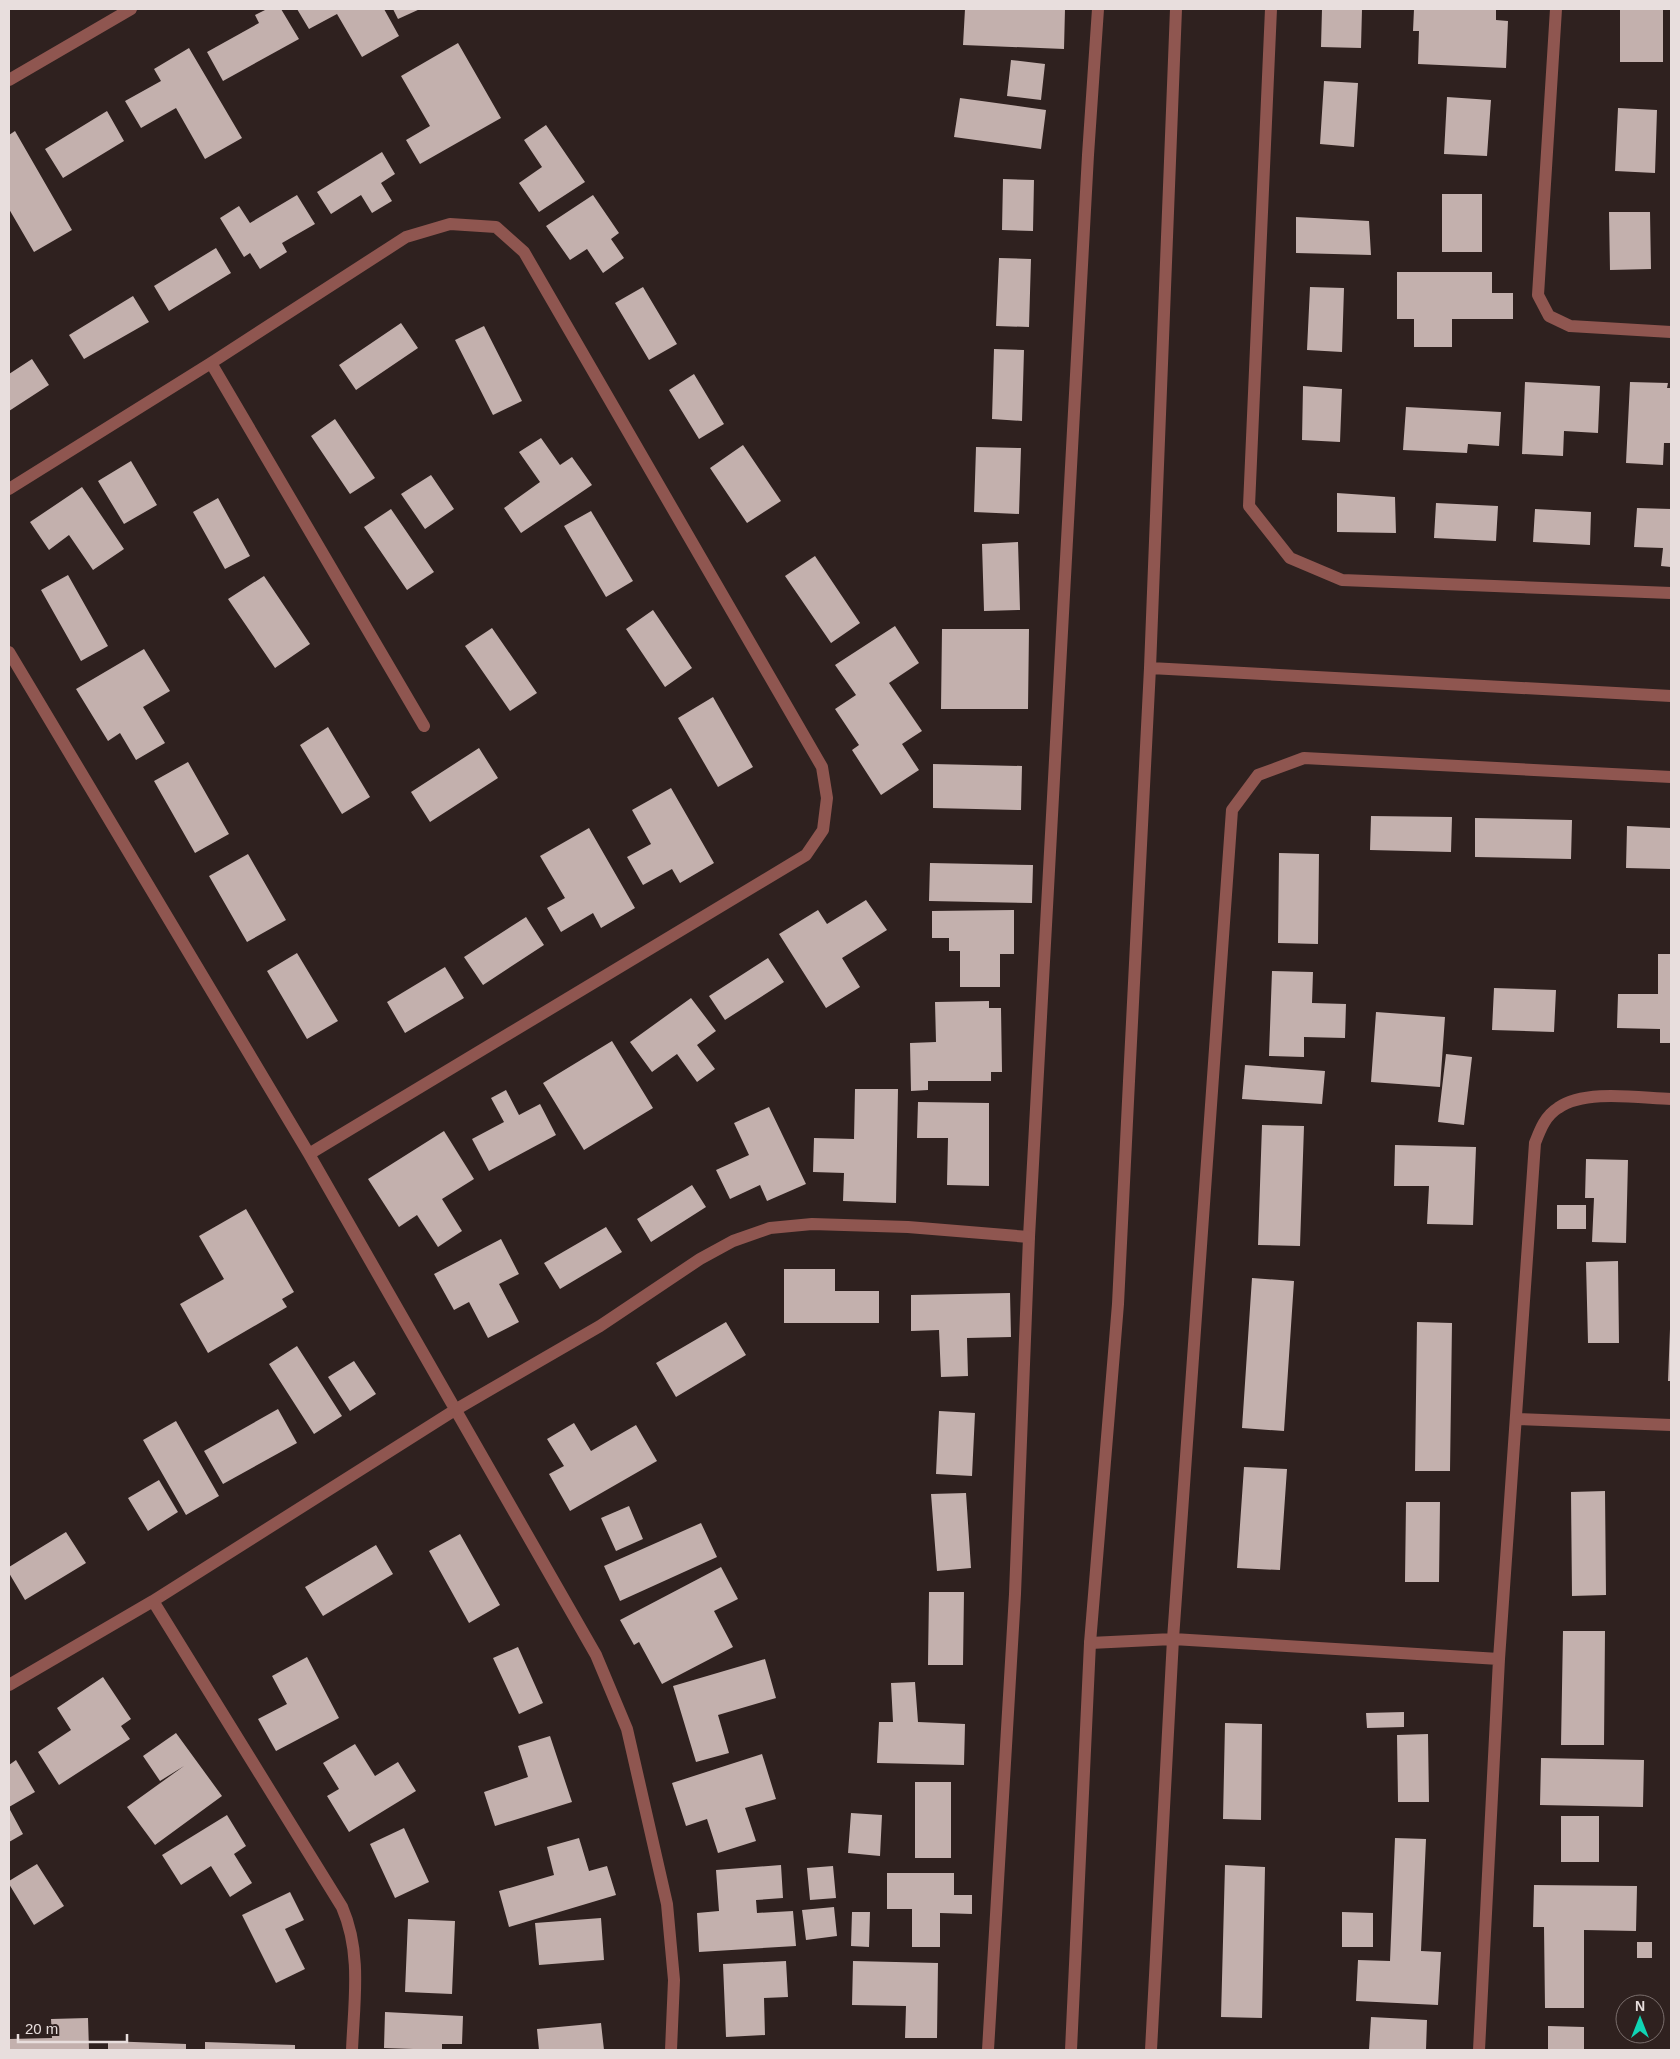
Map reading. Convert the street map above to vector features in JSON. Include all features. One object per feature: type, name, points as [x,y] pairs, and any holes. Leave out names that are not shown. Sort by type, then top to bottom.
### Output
[{"type":"street","points":[[9,80],[132,9]]},
{"type":"street","points":[[988,2050],[1015,1594],[1028,1237],[1088,155],[1098,9]]},
{"type":"street","points":[[1071,2050],[1090,1643],[1118,1304],[1150,668],[1176,9]]},
{"type":"street","points":[[1271,9],[1249,506],[1290,558],[1342,580],[1671,594]]},
{"type":"street","points":[[1556,9],[1538,295],[1549,316],[1570,326],[1671,332]]},
{"type":"street","points":[[9,489],[211,363],[406,237],[450,224],[496,227],[524,252],[822,768],[827,798],[823,830],[806,855],[310,1154]]},
{"type":"street","points":[[211,363],[424,726]]},
{"type":"street","points":[[9,652],[310,1154],[596,1655],[627,1729],[667,1904],[674,1980],[671,2050]]},
{"type":"street","points":[[1150,668],[1671,696]]},
{"type":"street","points":[[1151,2050],[1173,1639],[1232,810],[1258,775],[1304,758],[1671,777]]},
{"type":"street","points":[[1479,2050],[1499,1660],[1535,1143],[1543,1123],[1557,1108],[1578,1098],[1601,1096],[1671,1099]]},
{"type":"street","points":[[9,1685],[153,1601],[456,1410],[600,1326],[700,1259],[733,1241],[770,1228],[812,1224],[908,1227],[1028,1237]]},
{"type":"street","points":[[1516,1419],[1671,1425]]},
{"type":"street","points":[[153,1601],[342,1907],[350,1925],[356,1955],[352,2050]]},
{"type":"street","points":[[1090,1643],[1173,1639],[1499,1660]]},
{"type":"building","points":[[267,9],[281,9],[299,39],[223,81],[207,52],[259,23],[255,15]]},
{"type":"building","points":[[297,9],[384,9],[399,36],[362,57],[337,14],[309,29]]},
{"type":"building","points":[[393,9],[420,9],[398,19]]},
{"type":"building","points":[[965,9],[1065,9],[1064,49],[963,45]]},
{"type":"building","points":[[1322,9],[1362,9],[1361,48],[1321,47]]},
{"type":"building","points":[[1414,9],[1496,9],[1496,20],[1508,21],[1506,68],[1418,64],[1419,31],[1413,31]]},
{"type":"building","points":[[1620,9],[1663,9],[1663,62],[1620,62]]},
{"type":"building","points":[[458,43],[501,118],[420,164],[406,140],[430,126],[401,76]]},
{"type":"building","points":[[189,48],[242,138],[205,159],[176,108],[141,128],[125,101],[161,81],[154,69]]},
{"type":"building","points":[[1011,60],[1045,64],[1041,100],[1007,96]]},
{"type":"building","points":[[1324,81],[1358,83],[1354,147],[1320,144]]},
{"type":"building","points":[[1447,97],[1491,100],[1487,156],[1444,154]]},
{"type":"building","points":[[960,98],[1046,110],[1041,149],[954,137]]},
{"type":"building","points":[[1618,108],[1657,110],[1655,173],[1615,171]]},
{"type":"building","points":[[107,111],[124,141],[63,178],[45,149]]},
{"type":"building","points":[[546,125],[585,182],[539,212],[519,183],[542,167],[524,140]]},
{"type":"building","points":[[15,131],[72,230],[34,252],[9,209],[9,135]]},
{"type":"building","points":[[382,152],[395,174],[381,183],[392,201],[372,213],[361,195],[331,214],[317,192]]},
{"type":"building","points":[[1003,179],[1034,180],[1033,231],[1002,230]]},
{"type":"building","points":[[1442,194],[1482,194],[1482,252],[1442,252]]},
{"type":"building","points":[[297,195],[315,224],[282,243],[287,252],[260,269],[250,253],[244,257],[220,218],[239,206],[250,223]]},
{"type":"building","points":[[593,195],[619,233],[611,239],[624,258],[603,273],[587,249],[570,260],[546,226]]},
{"type":"building","points":[[1609,212],[1650,212],[1651,269],[1610,270]]},
{"type":"building","points":[[1296,217],[1369,221],[1371,255],[1296,253]]},
{"type":"building","points":[[216,248],[231,273],[169,311],[154,286]]},
{"type":"building","points":[[999,258],[1031,259],[1029,327],[996,326]]},
{"type":"building","points":[[1397,272],[1492,272],[1492,293],[1513,293],[1513,319],[1452,319],[1452,347],[1414,347],[1414,319],[1397,319]]},
{"type":"building","points":[[643,287],[677,344],[649,360],[615,303]]},
{"type":"building","points":[[1310,287],[1344,288],[1342,352],[1307,350]]},
{"type":"building","points":[[133,296],[149,322],[84,359],[69,335]]},
{"type":"building","points":[[401,323],[418,348],[356,390],[339,365]]},
{"type":"building","points":[[484,326],[522,401],[493,415],[455,340]]},
{"type":"building","points":[[994,349],[1024,350],[1022,421],[992,419]]},
{"type":"building","points":[[32,359],[49,385],[9,411],[9,374]]},
{"type":"building","points":[[694,374],[724,424],[699,439],[669,390]]},
{"type":"building","points":[[1525,382],[1600,386],[1598,433],[1564,431],[1563,456],[1522,454]]},
{"type":"building","points":[[1630,382],[1668,383],[1667,388],[1671,388],[1671,443],[1664,443],[1663,465],[1626,463]]},
{"type":"building","points":[[1303,386],[1342,389],[1340,442],[1302,440]]},
{"type":"building","points":[[1406,407],[1501,412],[1499,446],[1468,444],[1467,453],[1403,450]]},
{"type":"building","points":[[335,419],[375,478],[350,494],[311,436]]},
{"type":"building","points":[[541,438],[560,465],[572,457],[592,485],[521,533],[504,508],[540,482],[519,452]]},
{"type":"building","points":[[743,445],[781,501],[747,523],[710,468]]},
{"type":"building","points":[[976,447],[1021,448],[1019,514],[974,512]]},
{"type":"building","points":[[131,461],[157,505],[124,524],[98,481]]},
{"type":"building","points":[[431,475],[454,509],[425,529],[401,494]]},
{"type":"building","points":[[82,487],[124,549],[93,570],[69,535],[49,550],[30,522]]},
{"type":"building","points":[[1337,493],[1395,497],[1396,533],[1337,532]]},
{"type":"building","points":[[218,498],[250,556],[225,569],[193,512]]},
{"type":"building","points":[[1436,503],[1498,506],[1496,541],[1434,538]]},
{"type":"building","points":[[1637,508],[1671,509],[1671,567],[1661,566],[1663,548],[1634,547]]},
{"type":"building","points":[[391,509],[434,572],[407,590],[364,527]]},
{"type":"building","points":[[1535,509],[1591,512],[1590,545],[1533,542]]},
{"type":"building","points":[[591,511],[633,581],[606,597],[564,526]]},
{"type":"building","points":[[1018,542],[1020,610],[984,611],[982,544]]},
{"type":"building","points":[[815,556],[860,623],[831,643],[785,576]]},
{"type":"building","points":[[68,575],[108,646],[81,661],[41,590]]},
{"type":"building","points":[[264,576],[310,644],[275,668],[228,599]]},
{"type":"building","points":[[653,610],[692,668],[665,687],[626,629]]},
{"type":"building","points":[[895,626],[919,663],[889,683],[922,731],[902,744],[919,770],[881,795],[852,750],[859,745],[835,709],[856,695],[835,665]]},
{"type":"building","points":[[492,628],[537,693],[510,711],[465,646]]},
{"type":"building","points":[[942,629],[1029,629],[1028,709],[941,709]]},
{"type":"building","points":[[144,649],[170,691],[143,707],[165,743],[136,760],[120,733],[108,741],[76,689]]},
{"type":"building","points":[[713,697],[753,767],[718,787],[678,718]]},
{"type":"building","points":[[328,727],[370,797],[342,814],[300,745]]},
{"type":"building","points":[[479,748],[498,778],[430,822],[411,792]]},
{"type":"building","points":[[188,762],[229,834],[195,853],[154,781]]},
{"type":"building","points":[[933,764],[1022,766],[1021,810],[933,808]]},
{"type":"building","points":[[671,788],[714,863],[680,883],[672,869],[643,885],[627,857],[651,844],[632,810]]},
{"type":"building","points":[[1371,816],[1452,817],[1451,852],[1370,850]]},
{"type":"building","points":[[1475,818],[1572,820],[1571,859],[1475,857]]},
{"type":"building","points":[[1627,826],[1671,828],[1671,869],[1626,868]]},
{"type":"building","points":[[589,828],[635,908],[601,928],[593,913],[561,932],[547,908],[565,898],[540,856]]},
{"type":"building","points":[[1279,853],[1319,854],[1318,944],[1278,943]]},
{"type":"building","points":[[248,854],[286,920],[247,942],[209,876]]},
{"type":"building","points":[[930,863],[1033,865],[1032,903],[929,901]]},
{"type":"building","points":[[866,900],[887,930],[842,958],[860,987],[826,1008],[779,934],[818,910],[827,924]]},
{"type":"building","points":[[1014,910],[1014,954],[1000,954],[1000,987],[960,987],[960,951],[949,951],[949,938],[932,938],[932,911]]},
{"type":"building","points":[[526,917],[544,945],[483,985],[464,957]]},
{"type":"building","points":[[297,953],[338,1021],[307,1039],[267,971]]},
{"type":"building","points":[[1658,954],[1671,954],[1671,1043],[1660,1043],[1660,1029],[1617,1028],[1618,994],[1658,994]]},
{"type":"building","points":[[768,958],[784,982],[725,1020],[709,996]]},
{"type":"building","points":[[445,967],[464,998],[405,1033],[387,1002]]},
{"type":"building","points":[[1272,971],[1313,972],[1312,1003],[1346,1004],[1345,1038],[1304,1037],[1304,1057],[1269,1056]]},
{"type":"building","points":[[1494,988],[1556,990],[1554,1032],[1492,1030]]},
{"type":"building","points":[[691,998],[716,1031],[697,1045],[715,1069],[697,1082],[677,1054],[652,1072],[630,1042]]},
{"type":"building","points":[[989,1001],[989,1008],[1001,1008],[1002,1072],[991,1072],[991,1081],[928,1081],[928,1090],[911,1091],[910,1043],[936,1042],[935,1002]]},
{"type":"building","points":[[1376,1012],[1445,1017],[1440,1087],[1371,1082]]},
{"type":"building","points":[[612,1041],[653,1108],[584,1150],[543,1083]]},
{"type":"building","points":[[1446,1054],[1472,1057],[1464,1125],[1438,1122]]},
{"type":"building","points":[[1245,1065],[1325,1071],[1322,1104],[1242,1099]]},
{"type":"building","points":[[855,1089],[898,1089],[896,1203],[843,1201],[844,1173],[813,1172],[814,1138],[854,1139]]},
{"type":"building","points":[[506,1090],[519,1115],[540,1104],[556,1135],[489,1171],[472,1139],[504,1122],[491,1098]]},
{"type":"building","points":[[918,1102],[989,1103],[989,1186],[947,1185],[948,1138],[917,1138]]},
{"type":"building","points":[[769,1107],[806,1184],[767,1201],[760,1185],[730,1199],[716,1170],[749,1155],[734,1123]]},
{"type":"building","points":[[1262,1125],[1304,1126],[1300,1246],[1258,1245]]},
{"type":"building","points":[[444,1131],[474,1179],[442,1199],[462,1231],[438,1247],[417,1215],[399,1227],[368,1179]]},
{"type":"building","points":[[1395,1145],[1476,1147],[1473,1225],[1427,1224],[1429,1186],[1394,1186]]},
{"type":"building","points":[[1586,1159],[1628,1160],[1626,1243],[1592,1242],[1594,1198],[1585,1198]]},
{"type":"building","points":[[692,1185],[706,1207],[651,1242],[637,1219]]},
{"type":"building","points":[[1557,1205],[1586,1205],[1586,1229],[1557,1229]]},
{"type":"building","points":[[246,1209],[294,1292],[282,1299],[287,1307],[208,1353],[180,1304],[224,1279],[199,1236]]},
{"type":"building","points":[[606,1227],[622,1252],[560,1289],[544,1263]]},
{"type":"building","points":[[501,1239],[519,1274],[499,1284],[519,1322],[488,1338],[469,1302],[454,1310],[434,1274]]},
{"type":"building","points":[[1618,1261],[1619,1343],[1588,1343],[1586,1262]]},
{"type":"building","points":[[784,1269],[835,1269],[835,1291],[879,1291],[879,1323],[784,1323]]},
{"type":"building","points":[[1252,1278],[1294,1281],[1284,1431],[1242,1428]]},
{"type":"building","points":[[1010,1293],[1011,1337],[967,1338],[968,1376],[941,1377],[939,1330],[911,1331],[911,1295]]},
{"type":"building","points":[[726,1322],[746,1355],[676,1397],[656,1363]]},
{"type":"building","points":[[1417,1322],[1452,1323],[1450,1471],[1415,1471]]},
{"type":"building","points":[[1670,1329],[1671,1381],[1668,1381]]},
{"type":"building","points":[[297,1346],[342,1416],[314,1434],[269,1364]]},
{"type":"building","points":[[354,1361],[376,1394],[350,1411],[328,1377]]},
{"type":"building","points":[[278,1409],[297,1443],[223,1484],[204,1451]]},
{"type":"building","points":[[939,1411],[975,1413],[972,1476],[936,1474]]},
{"type":"building","points":[[176,1421],[219,1496],[186,1515],[143,1440]]},
{"type":"building","points":[[574,1423],[591,1451],[636,1425],[657,1461],[570,1511],[549,1474],[564,1466],[547,1439]]},
{"type":"building","points":[[1244,1467],[1287,1469],[1280,1570],[1237,1568]]},
{"type":"building","points":[[159,1480],[178,1512],[148,1531],[128,1498]]},
{"type":"building","points":[[1605,1491],[1606,1595],[1572,1596],[1571,1492]]},
{"type":"building","points":[[966,1493],[971,1568],[937,1571],[931,1494]]},
{"type":"building","points":[[1406,1502],[1440,1502],[1439,1582],[1405,1582]]},
{"type":"building","points":[[629,1506],[643,1539],[616,1551],[601,1518]]},
{"type":"building","points":[[701,1523],[717,1557],[620,1601],[604,1566]]},
{"type":"building","points":[[66,1532],[86,1563],[25,1600],[9,1573],[9,1567]]},
{"type":"building","points":[[460,1534],[500,1605],[469,1623],[429,1551]]},
{"type":"building","points":[[376,1545],[393,1574],[323,1616],[305,1587]]},
{"type":"building","points":[[721,1567],[738,1599],[714,1611],[733,1647],[662,1684],[639,1642],[634,1645],[620,1620]]},
{"type":"building","points":[[929,1592],[964,1592],[963,1665],[928,1665]]},
{"type":"building","points":[[1563,1631],[1605,1631],[1604,1745],[1561,1745]]},
{"type":"building","points":[[518,1647],[543,1703],[519,1714],[493,1658]]},
{"type":"building","points":[[307,1657],[339,1718],[276,1751],[258,1719],[287,1704],[272,1676]]},
{"type":"building","points":[[765,1659],[776,1698],[718,1715],[729,1753],[696,1762],[673,1686]]},
{"type":"building","points":[[103,1677],[131,1719],[121,1726],[130,1739],[59,1785],[38,1752],[71,1730],[57,1708]]},
{"type":"building","points":[[915,1682],[918,1722],[965,1724],[964,1765],[877,1763],[879,1722],[893,1722],[891,1683]]},
{"type":"building","points":[[1404,1712],[1404,1727],[1367,1728],[1366,1713]]},
{"type":"building","points":[[1225,1723],[1262,1724],[1261,1820],[1223,1819]]},
{"type":"building","points":[[176,1733],[222,1796],[155,1845],[127,1807],[184,1766],[160,1781],[143,1756]]},
{"type":"building","points":[[1428,1734],[1429,1802],[1398,1802],[1397,1735]]},
{"type":"building","points":[[550,1736],[572,1802],[495,1826],[484,1792],[528,1777],[518,1746]]},
{"type":"building","points":[[355,1744],[375,1776],[398,1762],[416,1791],[349,1832],[327,1796],[339,1789],[323,1763]]},
{"type":"building","points":[[762,1754],[776,1799],[745,1808],[756,1841],[718,1853],[707,1819],[686,1826],[672,1783]]},
{"type":"building","points":[[1541,1758],[1644,1760],[1643,1807],[1540,1805]]},
{"type":"building","points":[[16,1760],[35,1792],[9,1807],[9,1765]]},
{"type":"building","points":[[915,1782],[951,1782],[951,1858],[915,1858]]},
{"type":"building","points":[[9,1808],[23,1834],[9,1842]]},
{"type":"building","points":[[851,1813],[882,1815],[880,1856],[848,1853]]},
{"type":"building","points":[[227,1815],[246,1846],[234,1854],[252,1883],[230,1897],[211,1866],[181,1885],[162,1855]]},
{"type":"building","points":[[1561,1816],[1599,1816],[1599,1862],[1561,1862]]},
{"type":"building","points":[[404,1828],[429,1882],[395,1898],[370,1844]]},
{"type":"building","points":[[579,1838],[589,1871],[607,1866],[616,1895],[509,1927],[499,1891],[554,1875],[547,1847]]},
{"type":"building","points":[[1395,1838],[1426,1839],[1421,1951],[1441,1952],[1438,2005],[1356,2001],[1358,1960],[1390,1961]]},
{"type":"building","points":[[37,1864],[64,1906],[34,1925],[9,1881]]},
{"type":"building","points":[[781,1865],[783,1898],[756,1900],[757,1913],[793,1911],[796,1946],[699,1952],[697,1913],[719,1911],[716,1870]]},
{"type":"building","points":[[1225,1865],[1265,1867],[1262,2018],[1221,2017]]},
{"type":"building","points":[[833,1866],[836,1898],[810,1900],[807,1868]]},
{"type":"building","points":[[887,1873],[954,1873],[954,1895],[972,1895],[972,1914],[940,1913],[940,1947],[912,1947],[912,1909],[887,1909]]},
{"type":"building","points":[[1534,1885],[1637,1886],[1636,1931],[1584,1930],[1584,2008],[1545,2008],[1544,1927],[1533,1927]]},
{"type":"building","points":[[290,1892],[304,1920],[285,1929],[305,1969],[276,1983],[242,1915]]},
{"type":"building","points":[[834,1907],[837,1936],[806,1940],[802,1910]]},
{"type":"building","points":[[852,1912],[870,1912],[869,1947],[851,1946]]},
{"type":"building","points":[[1342,1912],[1373,1913],[1373,1947],[1342,1947]]},
{"type":"building","points":[[601,1918],[604,1960],[539,1965],[535,1923]]},
{"type":"building","points":[[408,1919],[455,1921],[452,1994],[405,1992]]},
{"type":"building","points":[[1637,1942],[1652,1942],[1652,1958],[1637,1958]]},
{"type":"building","points":[[786,1961],[788,1997],[764,1998],[765,2035],[726,2037],[723,1964]]},
{"type":"building","points":[[853,1961],[938,1963],[937,2038],[905,2038],[906,2006],[852,2005]]},
{"type":"building","points":[[385,2012],[463,2016],[462,2044],[442,2044],[442,2050],[384,2048]]},
{"type":"building","points":[[1371,2017],[1427,2020],[1426,2050],[1369,2050]]},
{"type":"building","points":[[88,2018],[89,2050],[9,2050],[9,2039],[52,2038],[51,2019]]},
{"type":"building","points":[[601,2023],[604,2050],[539,2050],[537,2029]]},
{"type":"building","points":[[1548,2026],[1584,2027],[1584,2050],[1548,2050]]},
{"type":"building","points":[[108,2041],[186,2044],[186,2050],[108,2050]]},
{"type":"building","points":[[205,2042],[295,2045],[295,2050],[205,2050]]}]
